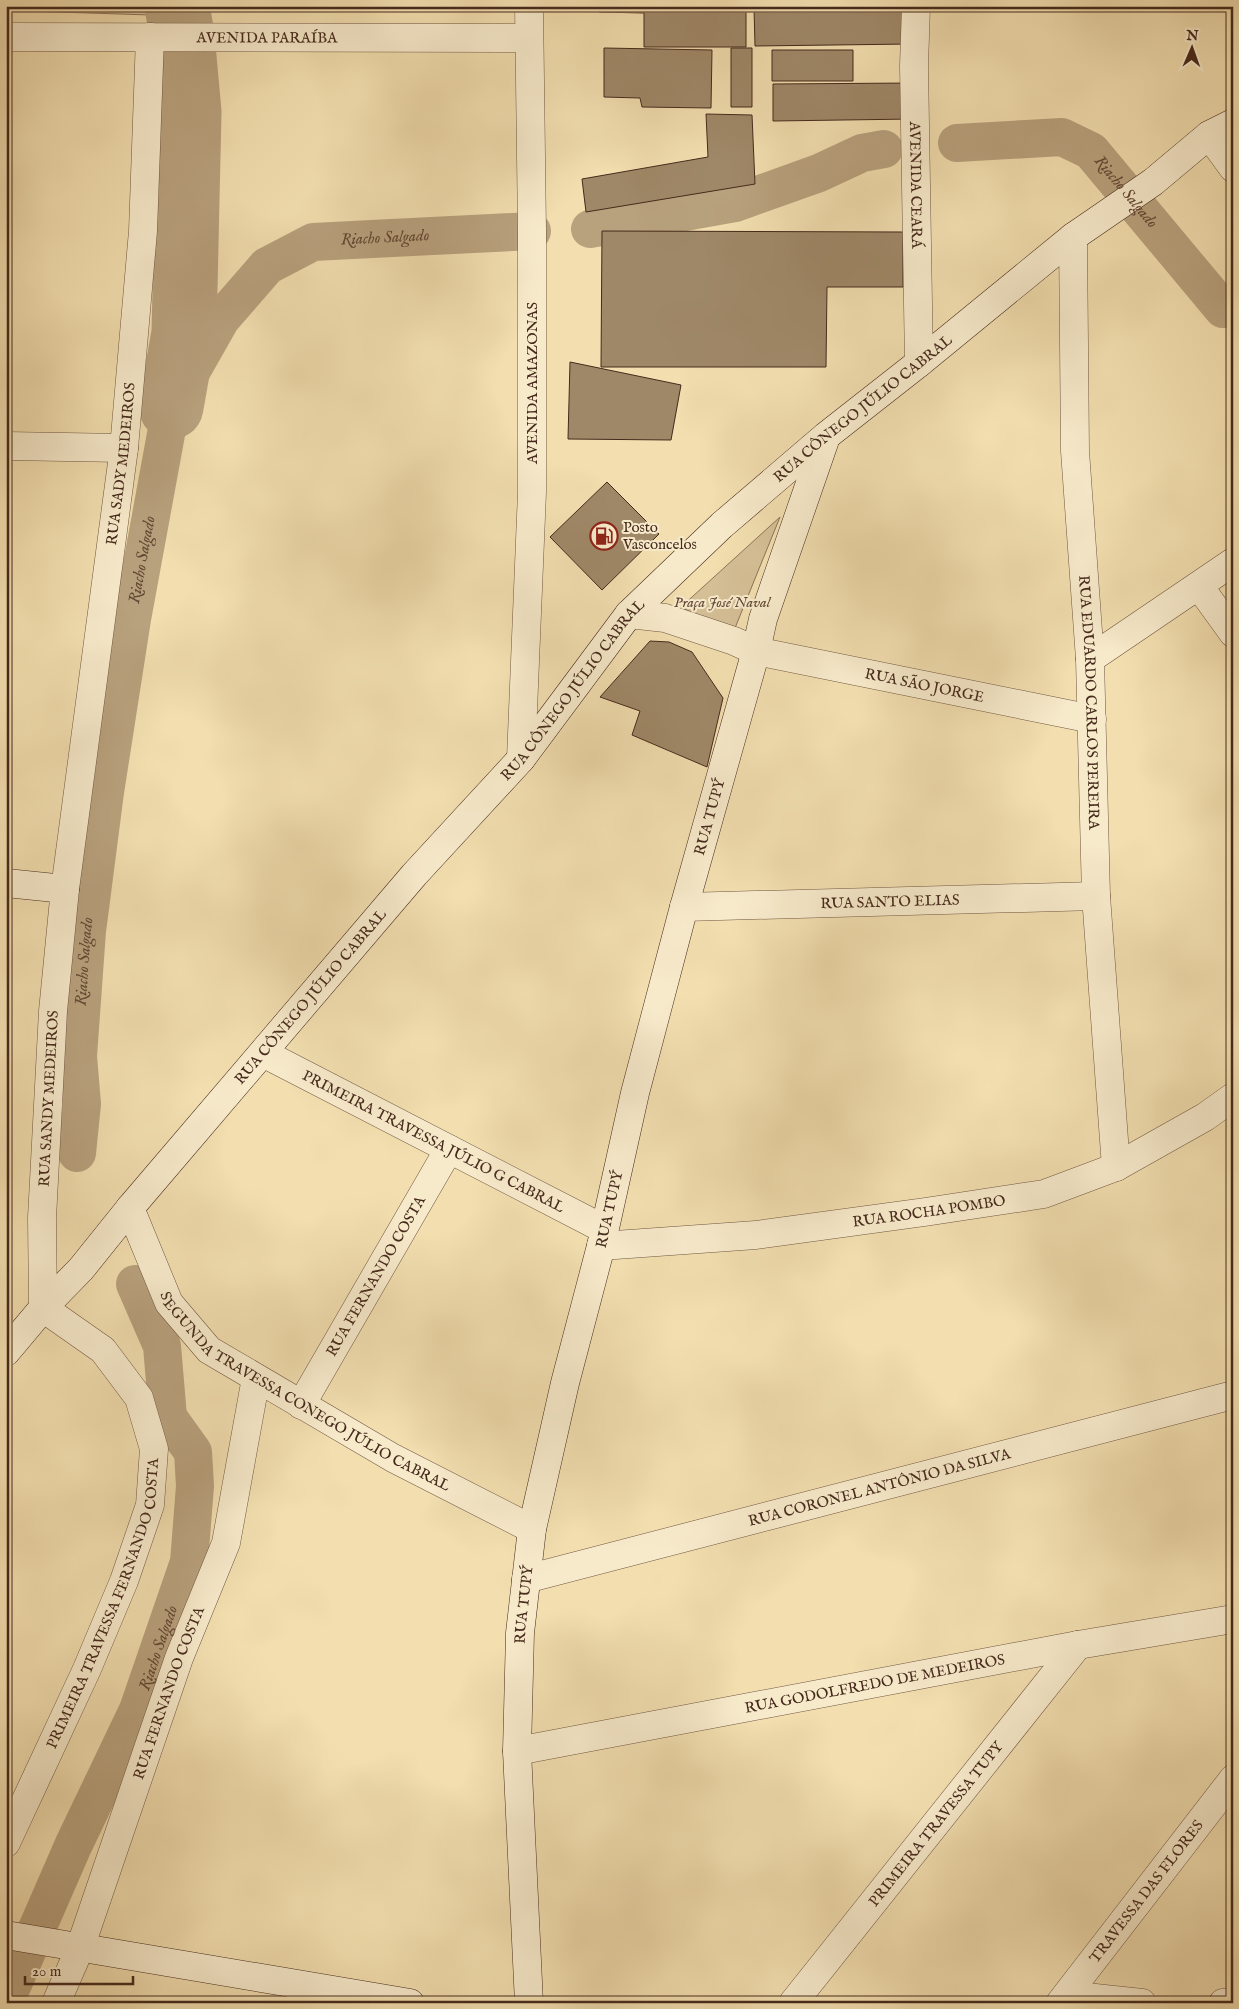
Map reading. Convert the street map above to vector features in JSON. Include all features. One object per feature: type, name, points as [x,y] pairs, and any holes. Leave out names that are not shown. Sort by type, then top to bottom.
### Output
[{"type":"street","name":"AVENIDA AMAZONAS","points":[[520,759],[532,492],[532,231],[529,6]]},
{"type":"street","name":"AVENIDA CEARÁ","points":[[916,6],[914,66],[919,363]]},
{"type":"street","name":"AVENIDA PARAÍBA","points":[[6,37],[529,38]]},
{"type":"street","name":"RUA SADY MEDEIROS","points":[[65,889],[124,448],[158,38]]},
{"type":"street","name":"RUA CÔNEGO JÚLIO CABRAL","points":[[6,1352],[43,1308],[82,1270],[127,1211],[414,875],[520,759],[629,614],[722,525],[826,436],[919,363],[1073,237],[1112,208],[1152,182],[1209,135],[1233,123]]},
{"type":"street","points":[[1209,135],[1233,168]]},
{"type":"street","name":"RUA EDUARDO CARLOS PEREIRA","points":[[1073,237],[1075,451],[1090,659],[1096,896],[1116,1167]]},
{"type":"street","name":"RUA TUPÝ","points":[[529,2003],[518,1751],[520,1643],[532,1529],[635,1093],[684,907],[756,651],[762,619],[826,436]]},
{"type":"street","points":[[6,446],[124,448]]},
{"type":"street","points":[[1090,659],[1233,562]]},
{"type":"street","points":[[1199,586],[1233,632]]},
{"type":"street","name":"RUA SÃO JORGE","points":[[629,614],[665,618],[734,641],[756,651],[1092,719]]},
{"type":"street","points":[[6,883],[65,889]]},
{"type":"street","name":"RUA SANDY MEDEIROS","points":[[43,1308],[43,1208],[53,1011],[65,889]]},
{"type":"street","name":"RUA SANTO ELIAS","points":[[684,907],[1096,896]]},
{"type":"street","name":"PRIMEIRA TRAVESSA JÚLIO G CABRAL","points":[[263,1053],[449,1149],[602,1237]]},
{"type":"street","name":"RUA ROCHA POMBO","points":[[602,1237],[756,1235],[1044,1194],[1116,1167],[1204,1117],[1233,1097]]},
{"type":"street","name":"RUA FERNANDO COSTA","points":[[301,1404],[449,1149]]},
{"type":"street","name":"SEGUNDA TRAVESSA CONEGO JÚLIO CABRAL","points":[[127,1211],[169,1303],[209,1350],[393,1458],[532,1529]]},
{"type":"street","name":"PRIMEIRA TRAVESSA FERNANDO COSTA","points":[[6,1843],[87,1669],[124,1581],[150,1505],[154,1449],[139,1398],[102,1350],[43,1308]]},
{"type":"street","name":"RUA FERNANDO COSTA","points":[[56,2003],[78,1947],[179,1658],[226,1543],[256,1378]]},
{"type":"street","name":"RUA CORONEL ANTÔNIO DA SILVA","points":[[526,1579],[1233,1395]]},
{"type":"street","name":"RUA GODOLFREDO DE MEDEIROS","points":[[518,1751],[1078,1645],[1233,1619]]},
{"type":"street","name":"PRIMEIRA TRAVESSA TUPY","points":[[793,2003],[1078,1645]]},
{"type":"street","name":"TRAVESSA DAS FLORES","points":[[1064,1999],[1233,1778]]},
{"type":"street","points":[[6,1935],[78,1947],[302,1994],[410,2003]]},
{"type":"street","points":[[1064,1999],[1142,2003]]},
{"type":"street","points":[[1223,2003],[1233,2002]]},
{"type":"path","points":[[1228,1335],[1233,1334]]},
{"type":"green space","points":[[26,6],[148,6],[151,15],[26,11]]},
{"type":"green space","points":[[206,6],[268,6],[268,10],[207,9]]},
{"type":"green space","points":[[325,6],[490,6],[490,9]]},
{"type":"green space","name":"Praça José Naval","points":[[780,517],[733,633],[681,607]]},
{"type":"building","points":[[599,6],[746,6],[746,47],[644,47],[644,13],[599,12]]},
{"type":"building","points":[[910,6],[911,44],[755,46],[754,8]]},
{"type":"building","points":[[604,48],[712,50],[711,108],[642,107],[640,98],[604,97]]},
{"type":"building","points":[[731,48],[752,48],[752,107],[731,107]]},
{"type":"building","points":[[772,50],[853,50],[853,81],[772,81]]},
{"type":"building","points":[[912,83],[913,119],[773,121],[773,84]]},
{"type":"building","points":[[706,114],[752,115],[755,184],[586,212],[582,179],[708,157]]},
{"type":"building","points":[[602,231],[903,232],[903,287],[827,287],[826,367],[601,367]]},
{"type":"building","points":[[570,362],[681,385],[671,440],[568,439]]},
{"type":"building","name":"Posto Vasconcelos","points":[[607,482],[659,534],[602,590],[550,537]]},
{"type":"building","points":[[650,641],[669,642],[692,652],[723,698],[707,767],[632,735],[640,711],[600,697]]},
{"type":"waterway","points":[[171,407],[184,333],[189,112],[182,35],[177,6]]},
{"type":"waterway","name":"Riacho Salgado","points":[[957,143],[1062,137],[1091,151],[1223,309],[1233,309]]},
{"type":"waterway","name":"Riacho Salgado","points":[[590,229],[735,203],[819,173],[862,153],[884,149]]},
{"type":"waterway","name":"Riacho Salgado","points":[[77,1153],[82,1104],[78,1056],[87,931],[105,792],[132,619],[171,407],[221,319],[267,266],[313,242],[532,231]]},
{"type":"waterway","name":"Riacho Salgado","points":[[6,2000],[73,1846],[138,1710],[189,1562],[195,1486],[193,1452],[168,1417],[162,1346],[135,1284]]},
{"type":"place","name":"Posto Vasconcelos","points":[[604,536]]}]
